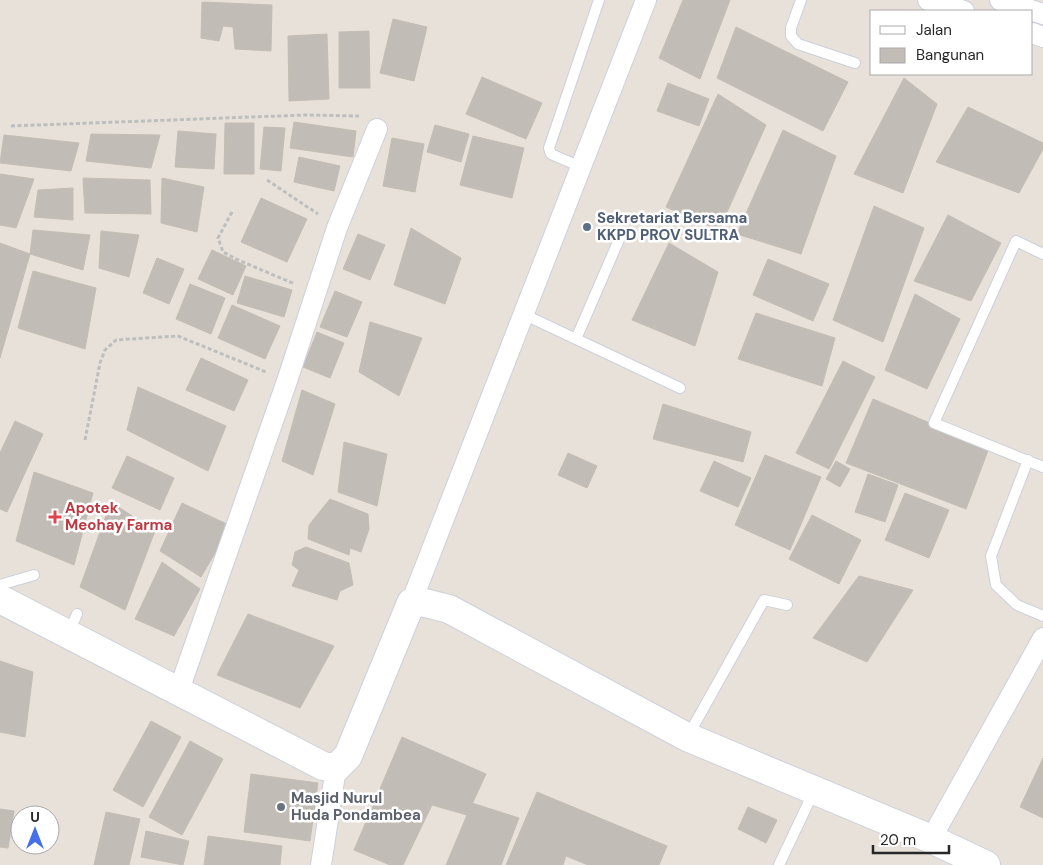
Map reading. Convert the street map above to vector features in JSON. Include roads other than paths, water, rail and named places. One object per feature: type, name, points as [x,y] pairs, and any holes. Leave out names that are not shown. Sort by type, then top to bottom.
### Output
[{"type":"street","points":[[320,865],[336,768],[348,756],[410,603],[646,0]]},
{"type":"street","points":[[928,0],[961,10]]},
{"type":"street","points":[[1000,0],[1031,10]]},
{"type":"street","points":[[180,690],[317,293],[337,228],[377,129]]},
{"type":"street","points":[[0,599],[73,625],[180,690],[323,766],[336,768]]},
{"type":"street","points":[[410,603],[421,602],[449,609],[687,736],[931,839],[986,865]]},
{"type":"street","points":[[931,839],[1043,638]]},
{"type":"lane","points":[[581,167],[552,154],[549,148],[599,0]]},
{"type":"lane","points":[[801,0],[791,28],[791,36],[794,40],[798,44],[855,63]]},
{"type":"lane","points":[[576,339],[621,235]]},
{"type":"lane","points":[[1043,254],[1016,241],[934,423],[1043,467]]},
{"type":"lane","points":[[523,314],[680,388]]},
{"type":"lane","points":[[1028,460],[991,556],[996,585],[1017,605],[1043,616]]},
{"type":"lane","points":[[0,585],[34,575]]},
{"type":"lane","points":[[687,736],[764,600],[787,606]]},
{"type":"lane","points":[[778,865],[814,790]]},
{"type":"place","name":"Sekretariat Bersama KKPD PROV SULTRA","points":[[587,227]]},
{"type":"place","name":"Apotek Meohay Farma","points":[[55,517]]},
{"type":"place","name":"Masjid Nurul Huda Pondambea","points":[[281,807]]}]
